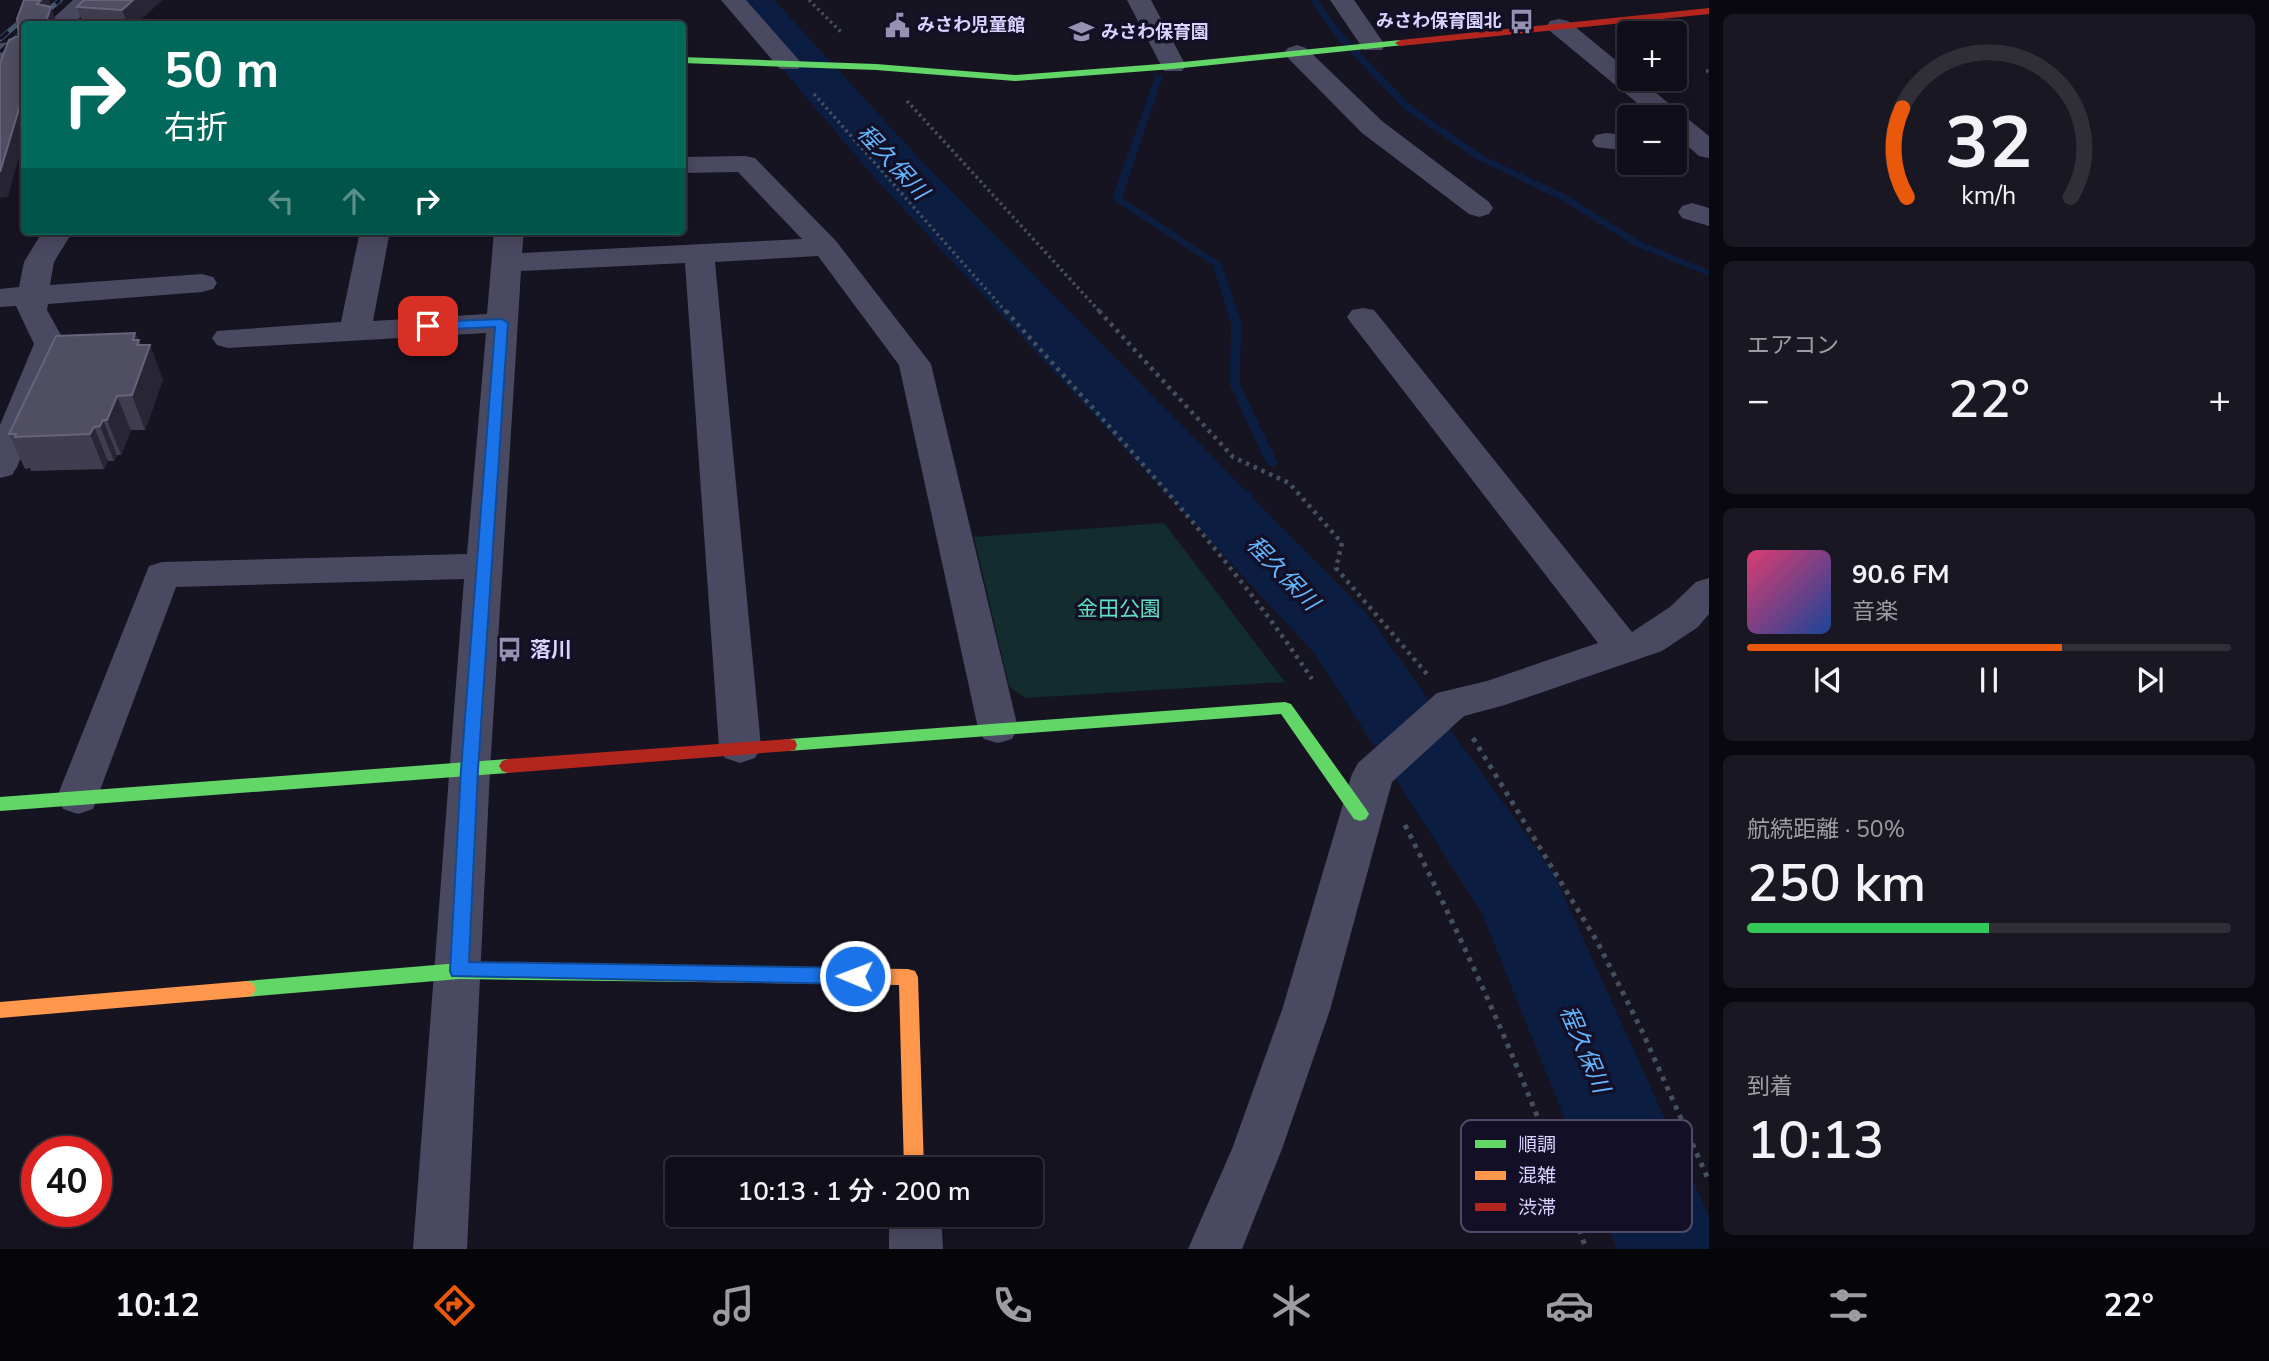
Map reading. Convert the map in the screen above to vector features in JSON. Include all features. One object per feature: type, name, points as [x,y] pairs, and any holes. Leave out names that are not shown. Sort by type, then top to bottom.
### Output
[{"type":"street","points":[[62,21],[87,0]]},
{"type":"street","points":[[733,0],[793,65]]},
{"type":"street","points":[[1139,0],[1173,66]]},
{"type":"street","points":[[1342,0],[1371,45]]},
{"type":"street","points":[[686,61],[872,67],[1015,78],[1173,66],[1709,11]]},
{"type":"street","points":[[1559,26],[1655,105]]},
{"type":"street","points":[[0,51],[21,50]]},
{"type":"street","points":[[1297,52],[1372,127],[1479,208]]},
{"type":"street","points":[[1687,132],[1709,151]]},
{"type":"street","points":[[1687,150],[1709,151]]},
{"type":"street","points":[[686,164],[745,164],[826,247],[915,364],[998,728]]},
{"type":"street","points":[[0,467],[50,344],[32,310],[39,262],[56,235]]},
{"type":"street","points":[[355,330],[374,235]]},
{"type":"street","points":[[440,1249],[459,971],[469,770],[508,247],[699,253],[826,247]]},
{"type":"street","points":[[699,253],[740,747]]},
{"type":"street","points":[[0,298],[202,283]]},
{"type":"street","points":[[1363,317],[1624,649]]},
{"type":"street","points":[[228,338],[502,323]]},
{"type":"street","points":[[78,797],[162,575],[483,566]]},
{"type":"street","points":[[1215,1249],[1257,1150],[1306,1010],[1366,794],[1447,708],[1648,641],[1684,617],[1709,591]]},
{"type":"street","points":[[0,804],[1285,708],[1366,794]]},
{"type":"street","points":[[0,1010],[459,971],[908,977],[914,1157]]},
{"type":"street","points":[[915,1227],[916,1249]]},
{"type":"path","points":[[793,65],[1167,494],[1280,631],[1319,688]]},
{"type":"path","points":[[872,67],[1233,457],[1289,483],[1342,543],[1336,568],[1396,635],[1550,858],[1600,946],[1682,1120]]},
{"type":"path","points":[[1366,794],[1404,823],[1468,954],[1539,1120]]},
{"type":"path","points":[[1692,1143],[1709,1181]]},
{"type":"path","points":[[1580,1232],[1586,1249]]},
{"type":"green space","name":"金田公園","points":[[1164,523],[1285,682],[1025,698],[1009,686],[974,537]]},
{"type":"building","points":[[24,0],[41,0],[37,4],[51,7],[46,21],[21,21],[21,102],[0,172],[0,63],[9,40],[19,36],[17,19]]},
{"type":"building","points":[[84,0],[133,0],[122,10],[77,7]]},
{"type":"building","points":[[135,333],[133,340],[139,340],[137,345],[150,345],[132,395],[117,396],[107,420],[103,420],[100,426],[94,427],[90,434],[15,437],[16,434],[9,434],[56,336]]},
{"type":"waterway","name":"程久保川","points":[[748,0],[894,165],[1341,634],[1521,898],[1615,1120]]},
{"type":"waterway","points":[[1314,0],[1339,35],[1407,107],[1481,158],[1565,198],[1638,244],[1709,273]]},
{"type":"waterway","points":[[1159,76],[1117,199],[1217,264],[1236,323],[1235,385],[1272,463]]},
{"type":"waterway","points":[[1224,510],[1247,494]]},
{"type":"waterway","name":"程久保川","points":[[1663,1232],[1670,1249]]},
{"type":"railway","points":[[0,39],[45,0]]},
{"type":"railway","points":[[39,18],[60,0]]},
{"type":"railway","points":[[0,52],[19,35]]},
{"type":"traffic: fast","points":[[686,60],[876,67],[1015,78],[1173,66],[1400,43]]},
{"type":"traffic: fast","points":[[789,745],[1285,708],[1360,814]]},
{"type":"traffic: fast","points":[[0,804],[508,766]]},
{"type":"traffic: fast","points":[[246,989],[459,971],[691,974]]},
{"type":"traffic: slow","points":[[691,974],[908,977],[914,1157]]},
{"type":"traffic: slow","points":[[0,1010],[246,989]]},
{"type":"traffic: jam","points":[[1400,43],[1709,11]]},
{"type":"traffic: jam","points":[[508,766],[789,745]]},
{"type":"place","name":"みさわ保育園北","points":[[1522,21]]},
{"type":"place","name":"みさわ児童館","points":[[897,25]]},
{"type":"place","name":"みさわ保育園","points":[[1081,32]]},
{"type":"place","name":"落川","points":[[510,650]]},
{"type":"route","points":[[428,326],[502,323],[469,770],[459,971],[855,976]]}]
